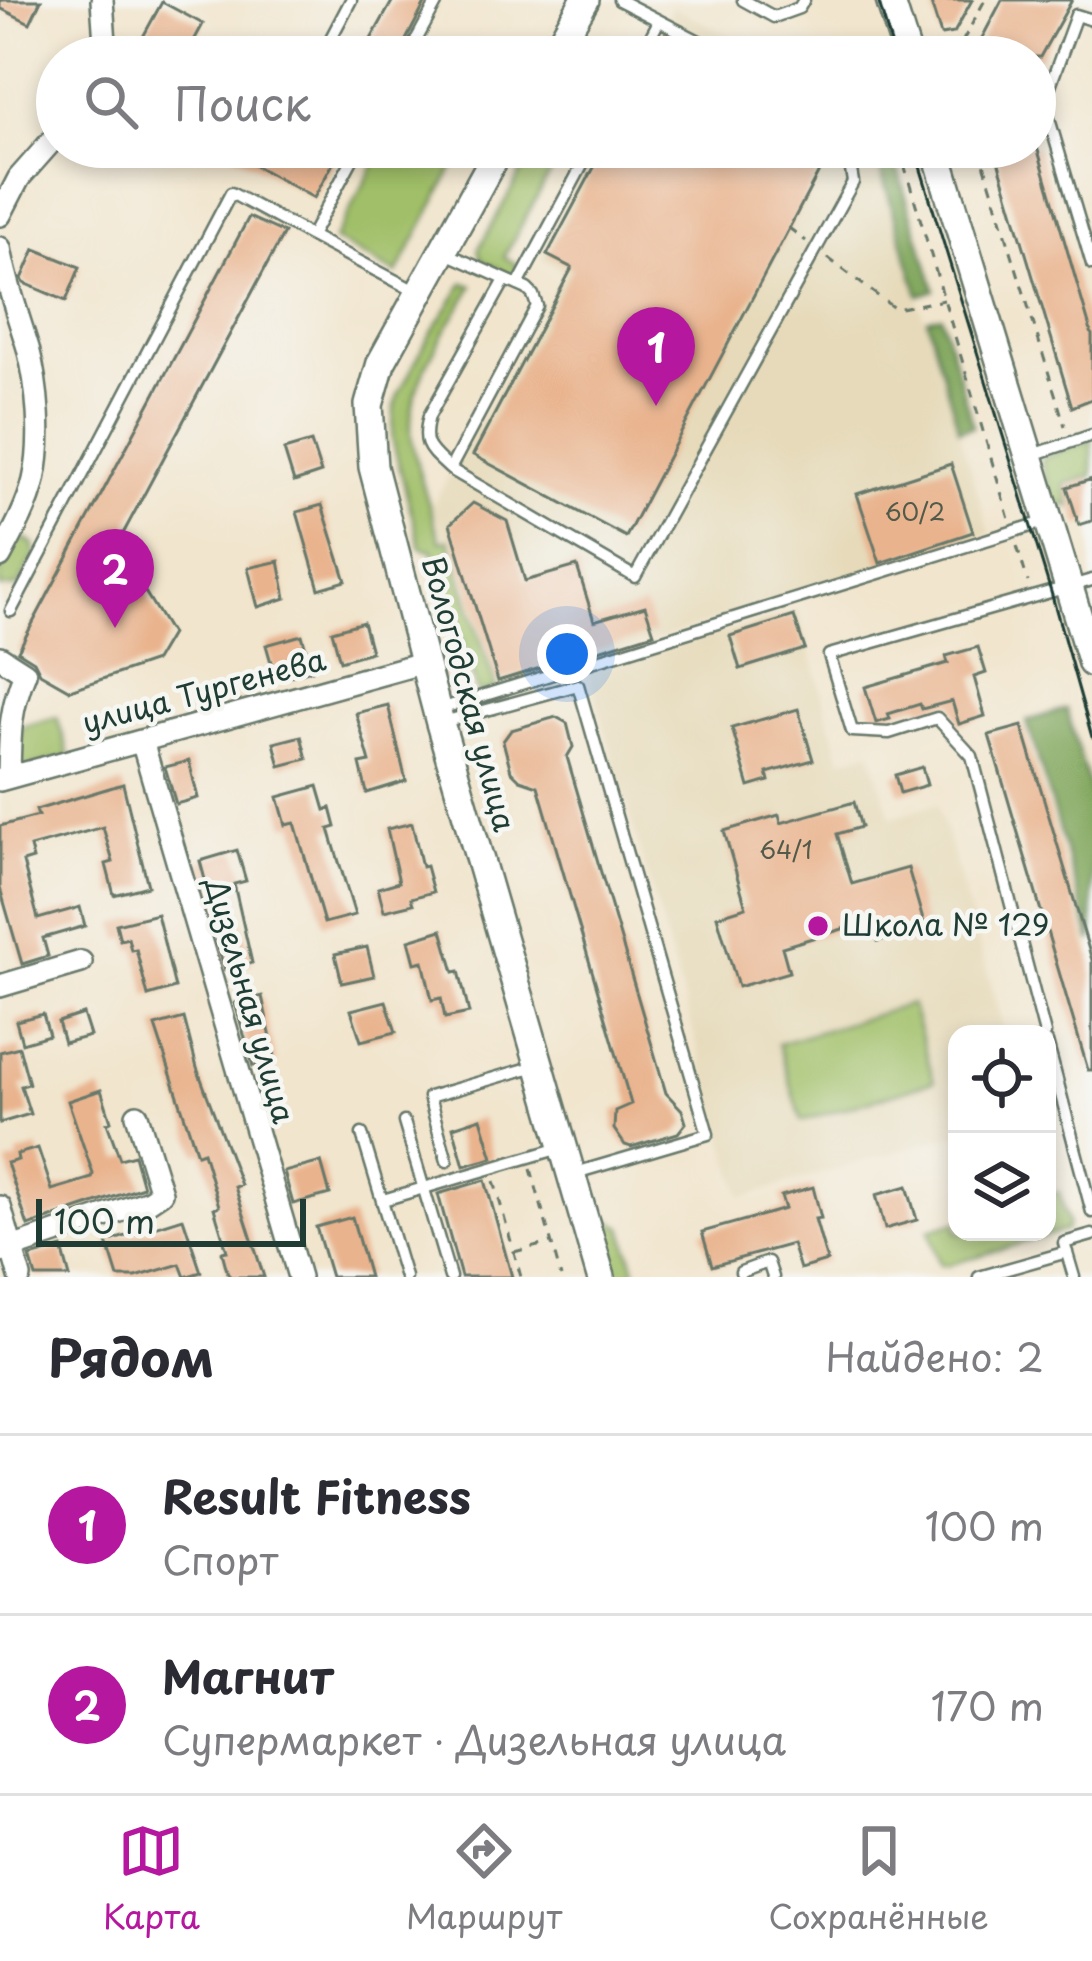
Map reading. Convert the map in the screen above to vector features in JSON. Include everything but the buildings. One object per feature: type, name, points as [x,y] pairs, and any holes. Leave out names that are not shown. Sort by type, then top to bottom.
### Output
[{"type":"main road","points":[[564,36],[585,0]]},
{"type":"main road","points":[[890,0],[901,36]]},
{"type":"main road","name":"Вологодская улица","points":[[488,168],[380,363],[369,405],[373,467],[438,717],[601,1277]]},
{"type":"main road","points":[[941,168],[1051,521],[1081,583],[1092,663]]},
{"type":"street","points":[[102,0],[105,36]]},
{"type":"street","points":[[0,215],[19,178],[36,159]]},
{"type":"street","points":[[0,248],[39,404],[34,479],[0,557]]},
{"type":"street","points":[[0,657],[25,673],[10,716],[4,778]]},
{"type":"street","name":"улица Тургенева","points":[[4,778],[425,662]]},
{"type":"street","name":"Дизельная улица","points":[[142,741],[299,1277]]},
{"type":"street","points":[[0,986],[82,962]]},
{"type":"street","points":[[7,1250],[149,1201],[160,1193],[137,1115]]},
{"type":"street","points":[[0,1207],[7,1250],[20,1277]]},
{"type":"lane","points":[[332,36],[351,0]]},
{"type":"lane","points":[[418,36],[438,0]]},
{"type":"lane","points":[[619,0],[689,36]]},
{"type":"lane","points":[[743,0],[773,17],[799,8],[804,0]]},
{"type":"lane","points":[[1056,68],[1076,15],[1092,20]]},
{"type":"lane","points":[[651,36],[659,21]]},
{"type":"lane","points":[[1056,145],[1092,264]]},
{"type":"lane","points":[[311,236],[347,168]]},
{"type":"lane","points":[[518,285],[581,168]]},
{"type":"lane","points":[[505,280],[429,416],[427,448],[450,469],[635,577],[853,182],[851,168]]},
{"type":"lane","points":[[11,611],[231,193],[417,293]]},
{"type":"lane","points":[[441,251],[518,285],[533,295],[537,307],[450,469]]},
{"type":"lane","points":[[1030,456],[1092,435]]},
{"type":"lane","points":[[438,717],[1051,521]]},
{"type":"lane","points":[[1043,1025],[971,756],[937,718],[890,733],[852,731],[829,656],[1081,583]]},
{"type":"lane","points":[[383,1200],[528,1158],[567,1161],[708,1134],[578,685],[438,717]]},
{"type":"lane","points":[[447,1161],[429,1097],[539,1065]]},
{"type":"lane","points":[[1056,1076],[1092,1212]]},
{"type":"lane","points":[[404,1122],[450,1277]]},
{"type":"lane","points":[[362,1134],[405,1277]]},
{"type":"lane","points":[[1074,1277],[1064,1243],[1092,1235]]},
{"type":"lane","points":[[979,1277],[1067,1252]]},
{"type":"lane","points":[[723,1277],[742,1275],[768,1262],[773,1277]]},
{"type":"path","points":[[965,36],[985,0]]},
{"type":"path","points":[[905,168],[1032,597]]},
{"type":"path","points":[[986,168],[1070,443]]},
{"type":"path","points":[[789,229],[895,309],[946,300]]},
{"type":"path","points":[[528,1158],[561,1277]]},
{"type":"path","points":[[491,1168],[521,1277]]},
{"type":"path","points":[[514,1252],[552,1242]]},
{"type":"shaded area","points":[[673,7],[730,36],[658,36]]},
{"type":"shaded area","points":[[588,168],[877,168],[990,533],[489,688],[433,505],[565,272],[541,258]]},
{"type":"shaded area","name":"Школа № 129","points":[[798,611],[841,759],[871,751],[891,818],[937,804],[1002,1025],[948,1025],[948,1137],[742,1197],[588,672]]},
{"type":"green space","points":[[373,168],[453,168],[397,274],[334,240]]},
{"type":"green space","points":[[524,168],[553,168],[504,257],[518,265],[512,276],[482,260],[478,250]]},
{"type":"green space","points":[[880,168],[897,168],[935,290],[919,295]]},
{"type":"green space","points":[[464,283],[473,286],[420,379],[411,420],[415,454],[440,541],[449,540],[496,688],[478,694],[432,549],[420,546],[392,438],[397,397]]},
{"type":"green space","points":[[941,315],[973,426],[959,430],[927,319]]},
{"type":"green space","points":[[1092,440],[1092,476],[1064,484],[1070,507],[1053,502],[1044,457]]},
{"type":"green space","points":[[26,539],[34,545],[35,554],[18,587],[0,588],[0,572],[18,541]]},
{"type":"green space","points":[[1066,709],[1092,797],[1092,942],[1027,721]]},
{"type":"green space","points":[[57,717],[69,756],[21,769],[21,727]]},
{"type":"green space","points":[[911,1004],[934,1081],[802,1121],[778,1044]]},
{"type":"green space","points":[[1056,1193],[1068,1223],[1066,1230],[1056,1233]]},
{"type":"green space","points":[[587,1210],[623,1227],[637,1277],[606,1277]]},
{"type":"green space","points":[[948,1225],[948,1241],[1029,1241],[948,1265],[940,1264],[929,1230]]},
{"type":"tram line","points":[[878,0],[889,36]]},
{"type":"tram line","points":[[920,168],[1092,737]]},
{"type":"place","name":"Result Fitness","points":[[656,406]]},
{"type":"place","name":"Магнит","points":[[115,628]]},
{"type":"place","name":"Школа № 129","points":[[818,926]]}]
